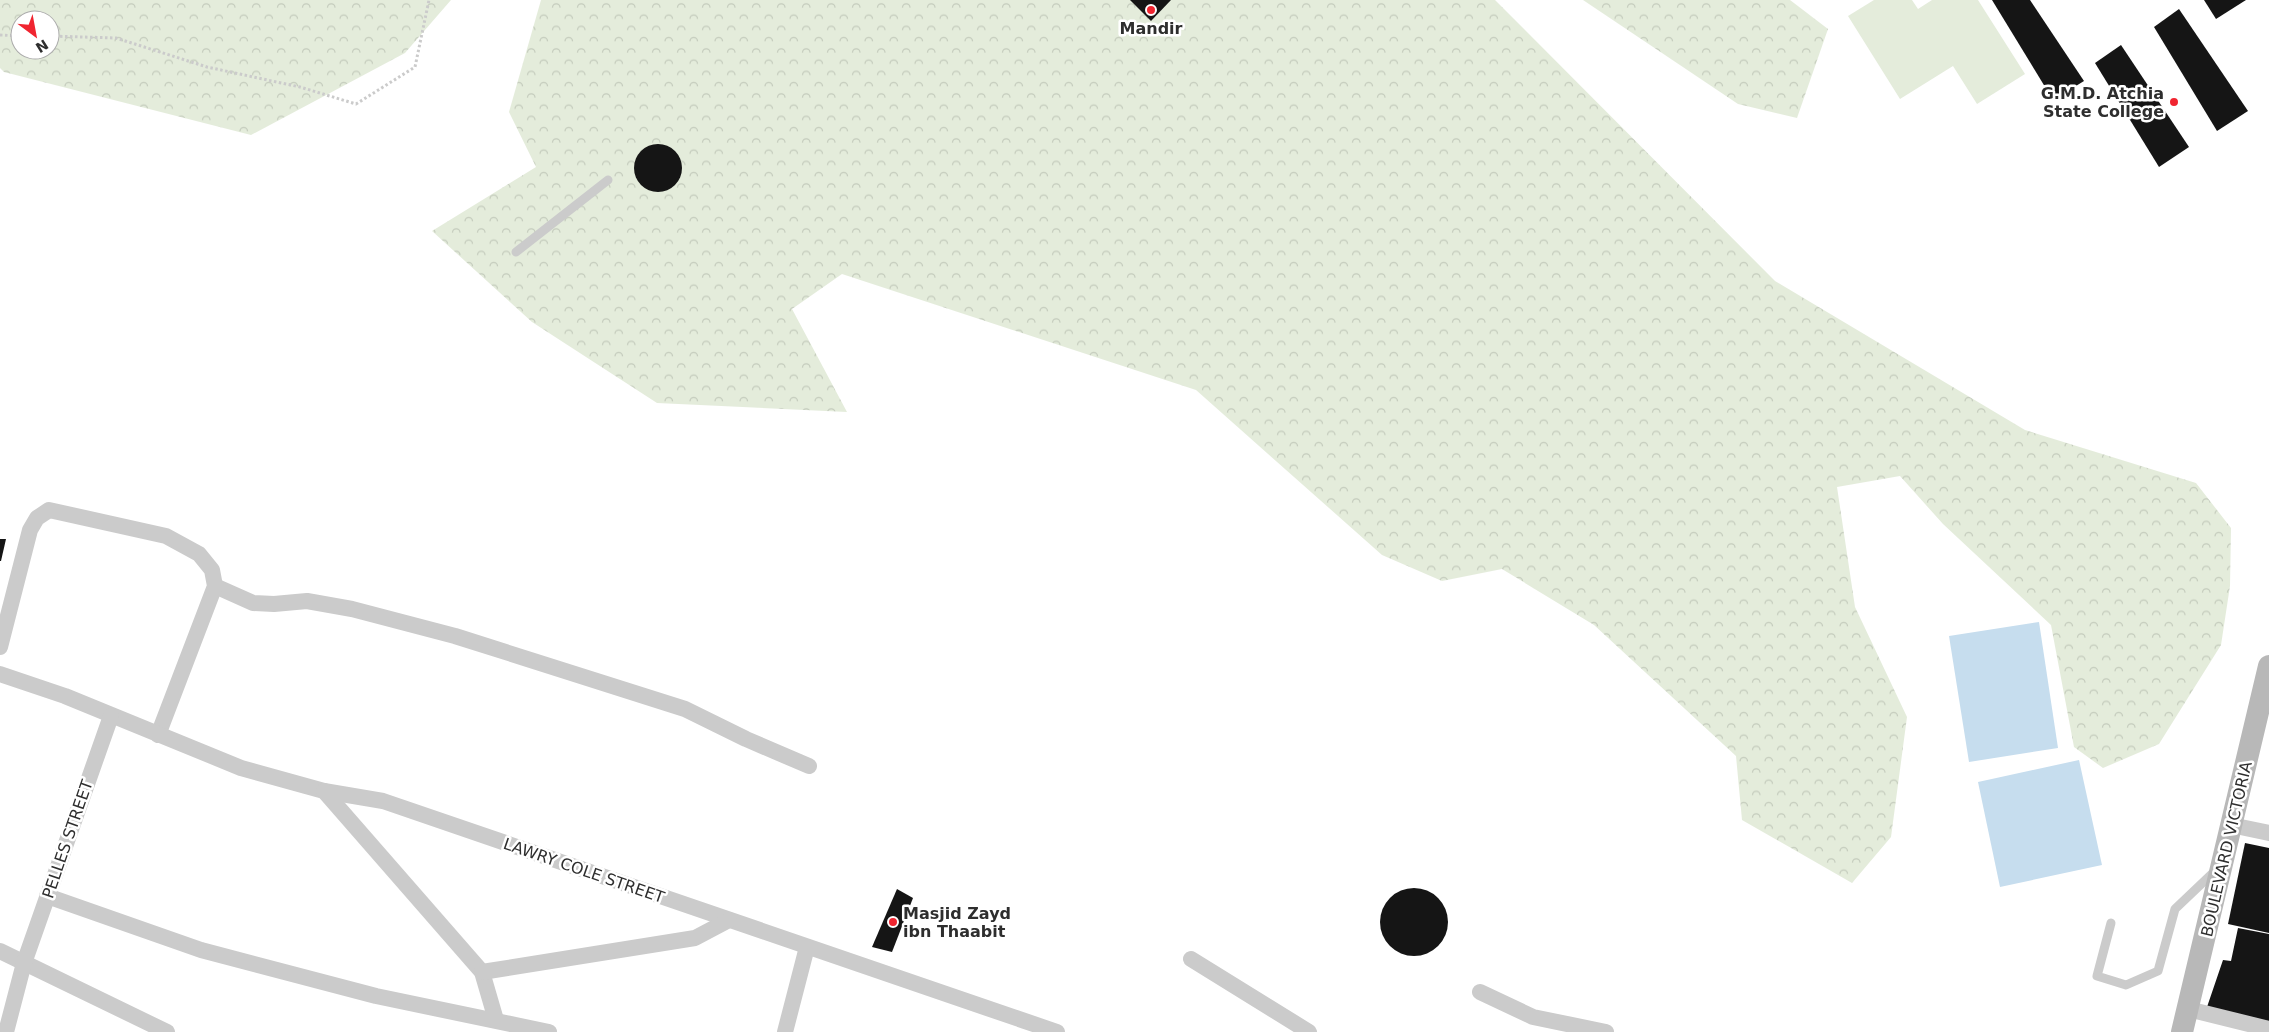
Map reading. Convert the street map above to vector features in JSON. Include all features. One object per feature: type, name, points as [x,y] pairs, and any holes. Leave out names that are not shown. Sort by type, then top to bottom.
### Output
[{"type":"main road","name":"BOULEVARD VICTORIA","points":[[2182,1032],[2269,666]]},
{"type":"street","points":[[0,647],[30,530],[37,518],[49,510],[166,536],[199,554],[212,570],[215,586],[158,735]]},
{"type":"street","points":[[215,586],[253,603],[274,604],[307,601],[352,610],[455,636],[685,709],[746,739],[809,766]]},
{"type":"street","name":"LAWRY COLE STREET","points":[[0,674],[65,696],[241,768],[324,791],[383,801],[1047,1030]]},
{"type":"street","name":"PELLES STREET","points":[[6,1032],[24,963],[110,716]]},
{"type":"street","points":[[324,791],[482,972],[494,1026]]},
{"type":"street","points":[[2230,825],[2269,833]]},
{"type":"street","points":[[47,896],[201,950],[494,1026],[549,1032]]},
{"type":"street","points":[[482,972],[695,938],[729,920]]},
{"type":"street","points":[[785,1032],[807,947]]},
{"type":"street","points":[[0,951],[167,1032]]},
{"type":"street","points":[[1191,959],[1309,1032]]},
{"type":"street","points":[[1480,992],[1533,1017],[1606,1032]]},
{"type":"street","points":[[2188,1009],[2269,1029]]},
{"type":"lane","points":[[516,252],[608,180]]},
{"type":"lane","points":[[2111,923],[2097,976],[2126,985],[2158,971],[2175,909],[2223,862]]},
{"type":"path","points":[[60,36],[116,38],[207,67],[300,87],[356,104],[415,67],[429,0]]},
{"type":"green space","points":[[0,0],[451,0],[405,53],[251,135],[4,72],[0,68]]},
{"type":"green space","points":[[541,0],[1495,0],[1775,281],[2025,430],[2196,483],[2231,528],[2230,586],[2221,645],[2159,744],[2103,768],[2074,747],[2051,625],[1943,524],[1900,476],[1837,487],[1855,607],[1907,717],[1891,837],[1852,883],[1742,820],[1736,756],[1594,625],[1502,569],[1442,581],[1382,555],[1196,390],[842,274],[792,309],[847,412],[657,403],[532,322],[432,231],[536,167],[509,112]]},
{"type":"green space","points":[[1583,0],[1790,0],[1828,29],[1797,118],[1738,104]]},
{"type":"green space","points":[[1874,0],[1912,0],[1918,9],[1932,0],[1978,0],[2025,74],[1977,104],[1953,66],[1900,99],[1848,16]]},
{"type":"water","points":[[2039,622],[2058,748],[1969,762],[1949,636]]},
{"type":"water","points":[[2079,760],[2102,865],[2000,887],[1978,782]]},
{"type":"building","name":"Mandir","points":[[1130,0],[1171,0],[1151,21]]},
{"type":"building","points":[[1992,0],[2030,0],[2084,81],[2053,100]]},
{"type":"building","points":[[2204,0],[2246,0],[2216,19]]},
{"type":"building","points":[[2179,9],[2248,111],[2217,131],[2154,27]]},
{"type":"building","points":[[2121,45],[2189,147],[2159,167],[2095,63]]},
{"type":"building","points":[[653,144],[663,144],[672,148],[678,154],[681,159],[681,177],[672,188],[663,192],[653,192],[644,188],[638,182],[634,173],[634,163],[638,154],[644,148]]},
{"type":"building","points":[[0,539],[6,539],[1,561],[0,561]]},
{"type":"building","points":[[2245,843],[2269,848],[2269,933],[2228,924]]},
{"type":"building","points":[[1414,888],[1427,891],[1438,898],[1445,909],[1448,922],[1445,935],[1438,946],[1427,953],[1414,956],[1401,953],[1390,946],[1383,935],[1380,922],[1383,909],[1390,898],[1401,891]]},
{"type":"building","name":"Masjid Zayd ibn Thaabit","points":[[897,889],[913,898],[892,952],[872,947]]},
{"type":"building","points":[[2238,928],[2269,934],[2269,1023],[2207,1007],[2223,960],[2231,961]]},
{"type":"place","name":"Mandir","points":[[1151,10]]},
{"type":"place","name":"G.M.D. Atchia State College","points":[[2174,102]]},
{"type":"place","name":"Masjid Zayd ibn Thaabit","points":[[893,922]]}]
